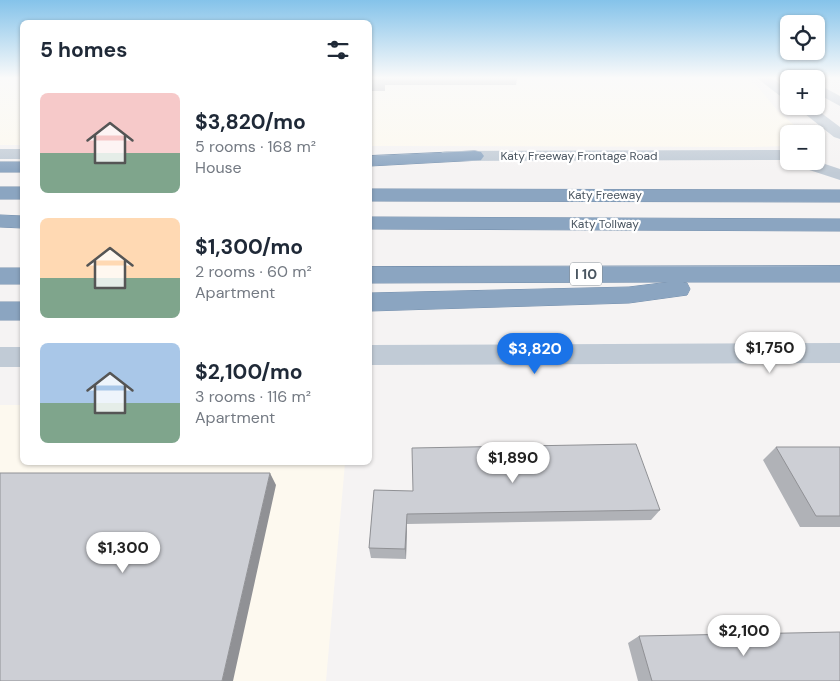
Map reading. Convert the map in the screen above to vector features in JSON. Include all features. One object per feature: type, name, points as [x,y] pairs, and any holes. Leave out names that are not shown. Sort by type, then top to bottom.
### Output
[{"type":"highway","points":[[372,161],[475,156]]},
{"type":"highway","points":[[0,167],[20,167]]},
{"type":"highway","points":[[0,193],[20,194]]},
{"type":"highway","name":"Katy Freeway","points":[[372,195],[840,196]]},
{"type":"highway","points":[[0,222],[20,222]]},
{"type":"highway","name":"Katy Tollway","points":[[372,223],[837,230]]},
{"type":"highway","name":"Katy Tollway","points":[[372,239],[837,230]]},
{"type":"highway","points":[[0,237],[20,237]]},
{"type":"highway","points":[[372,302],[629,295],[803,274]]},
{"type":"highway","name":"I 10","points":[[372,275],[840,274]]},
{"type":"highway","points":[[0,276],[20,276]]},
{"type":"highway","points":[[0,311],[20,311]]},
{"type":"main road","points":[[814,115],[840,134]]},
{"type":"main road","points":[[0,154],[20,154]]},
{"type":"main road","points":[[764,155],[780,158]]},
{"type":"main road","name":"Katy Freeway Frontage Road","points":[[372,156],[780,155]]},
{"type":"main road","points":[[825,169],[840,174]]},
{"type":"main road","points":[[372,355],[840,353]]},
{"type":"main road","points":[[0,357],[20,356]]},
{"type":"shaded area","points":[[0,110],[20,110],[20,145],[0,145]]},
{"type":"shaded area","points":[[372,110],[777,110],[780,115],[783,115],[794,125],[780,125],[780,146],[372,146]]},
{"type":"shaded area","points":[[0,405],[20,405],[20,465],[345,465],[326,681],[0,681]]},
{"type":"building","points":[[636,444],[660,510],[407,514],[405,549],[369,548],[374,490],[413,491],[412,448]]},
{"type":"building","points":[[776,447],[840,447],[840,516],[816,516]]},
{"type":"building","points":[[0,473],[270,473],[222,681],[0,681]]},
{"type":"building","points":[[840,632],[840,681],[652,681],[639,636]]}]
